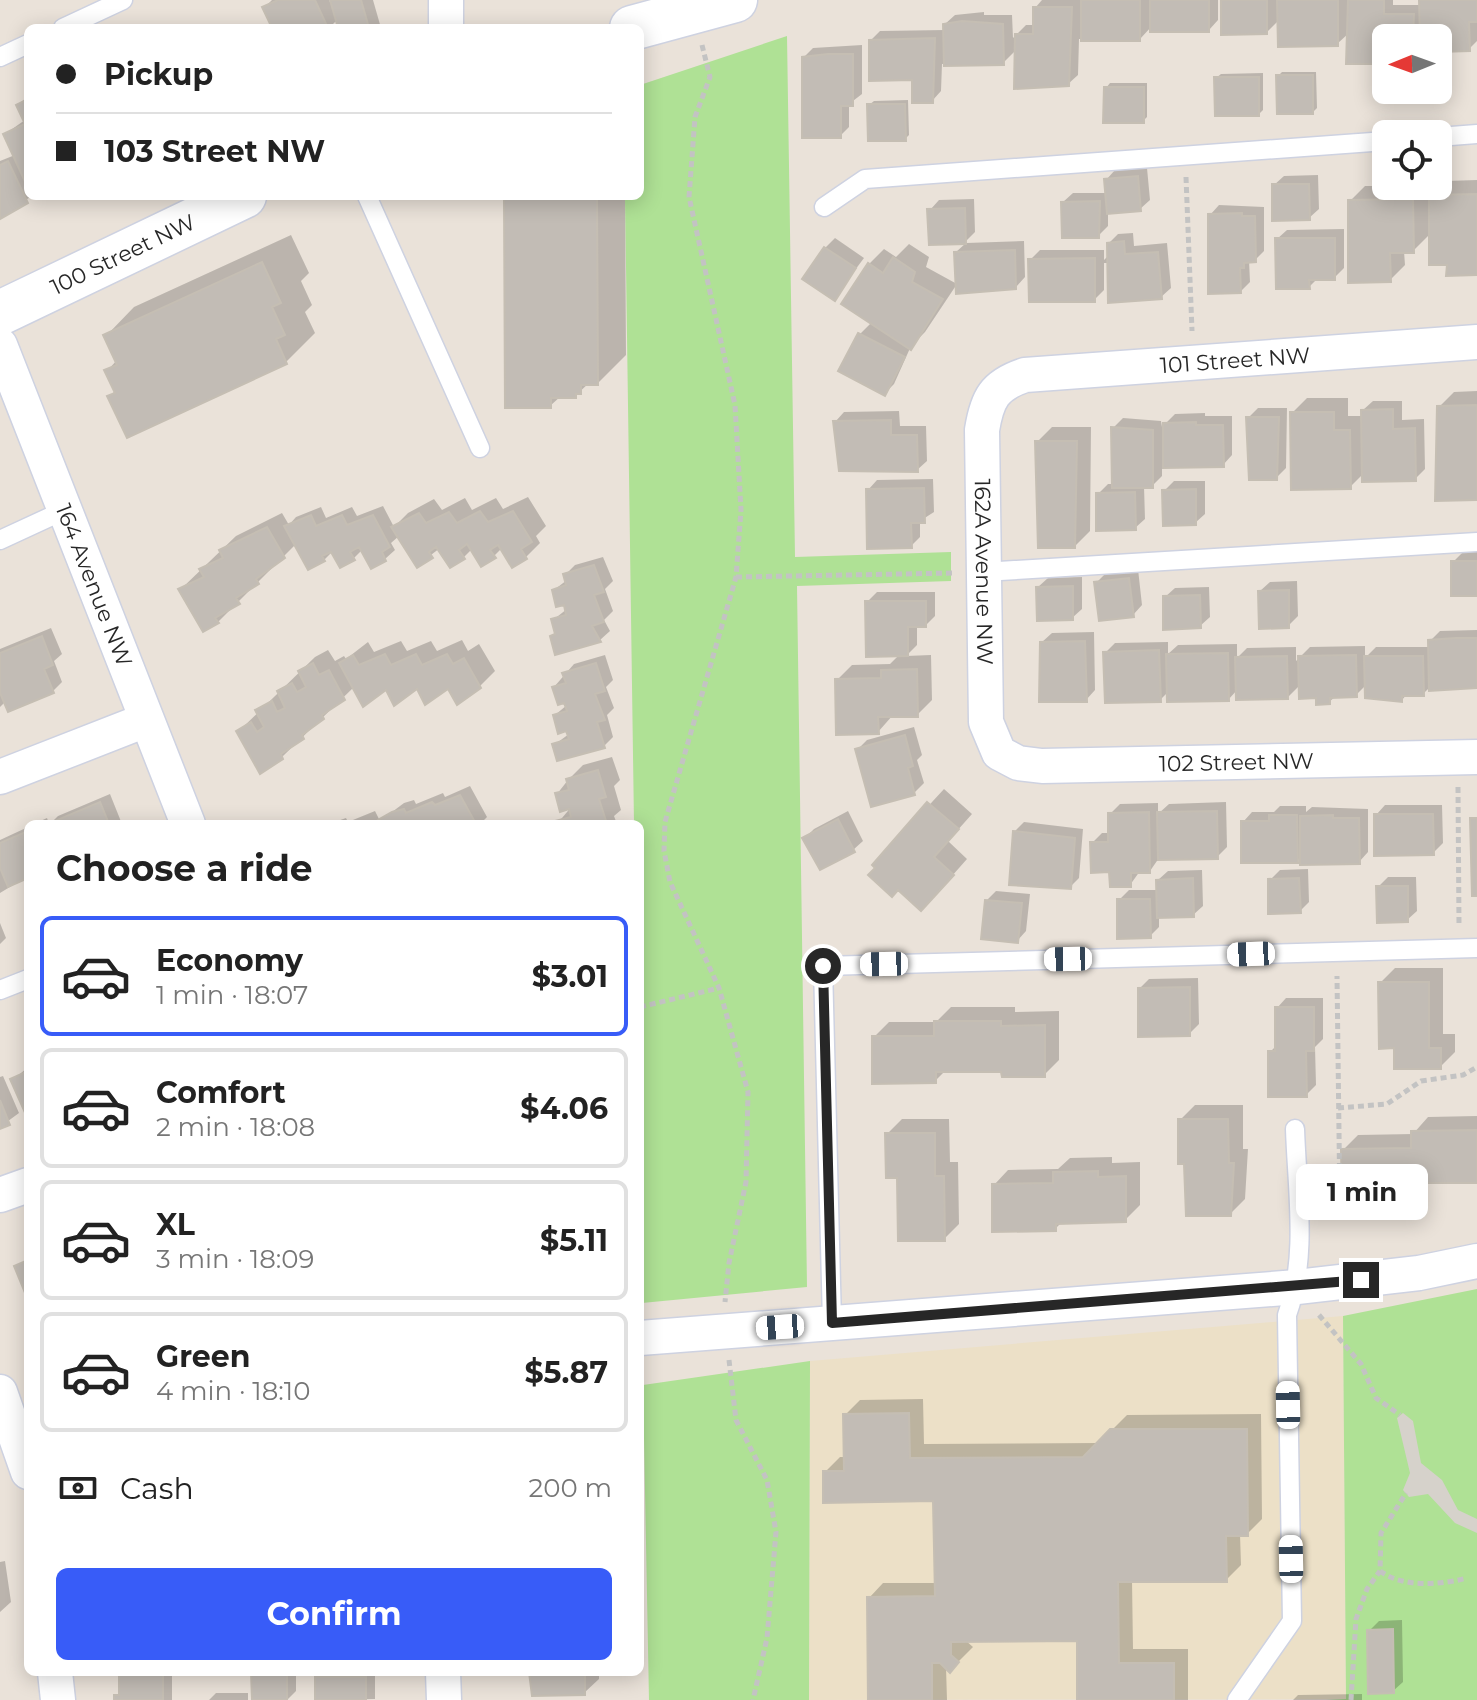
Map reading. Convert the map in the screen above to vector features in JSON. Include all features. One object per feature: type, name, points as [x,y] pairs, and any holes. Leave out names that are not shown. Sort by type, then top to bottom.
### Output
[{"type":"street","points":[[446,0],[446,24]]},
{"type":"street","points":[[644,25],[735,0]]},
{"type":"street","name":"100 Street NW","points":[[0,313],[236,200]]},
{"type":"street","name":"101 Street NW","points":[[995,389],[1025,375],[1477,342]]},
{"type":"street","name":"164 Avenue NW","points":[[0,345],[67,509],[186,820]]},
{"type":"street","name":"162A Avenue NW","points":[[995,389],[987,402],[982,430],[983,572],[986,722],[999,753]]},
{"type":"street","points":[[0,777],[146,720]]},
{"type":"street","name":"102 Street NW","points":[[999,753],[1018,763],[1042,766],[1468,758]]},
{"type":"street","points":[[0,1195],[24,1186]]},
{"type":"street","points":[[644,1338],[1297,1287],[1419,1273],[1477,1261]]},
{"type":"street","points":[[0,1392],[24,1461]]},
{"type":"street","points":[[55,1676],[58,1700]]},
{"type":"street","points":[[443,1676],[444,1700]]},
{"type":"lane","points":[[72,24],[123,0]]},
{"type":"lane","points":[[0,57],[24,46]]},
{"type":"lane","points":[[1452,136],[1477,134]]},
{"type":"lane","points":[[824,207],[865,179],[1372,142]]},
{"type":"lane","points":[[369,200],[480,448]]},
{"type":"lane","points":[[0,540],[67,509]]},
{"type":"lane","points":[[983,572],[1477,542]]},
{"type":"lane","points":[[832,1323],[823,966],[1468,948]]},
{"type":"lane","points":[[0,990],[24,981]]},
{"type":"lane","points":[[1237,1700],[1292,1621],[1287,1315],[1297,1287],[1295,1129]]},
{"type":"path","points":[[693,11],[710,77],[695,117],[689,197],[735,405],[741,497],[736,577],[669,807],[664,851],[670,882],[719,988],[748,1092],[746,1182],[725,1293],[736,1420],[767,1480],[776,1532],[767,1638],[753,1700]]},
{"type":"path","points":[[1185,156],[1193,363]]},
{"type":"path","points":[[736,577],[983,572]]},
{"type":"path","points":[[1468,758],[1468,948]]},
{"type":"path","points":[[644,1006],[719,988]]},
{"type":"path","points":[[1338,1108],[1387,1104],[1421,1081],[1463,1075],[1477,1067]]},
{"type":"path","points":[[1351,1700],[1356,1619],[1367,1589],[1380,1571],[1381,1533],[1406,1493]]},
{"type":"path","points":[[1380,1571],[1401,1581],[1431,1583],[1467,1578]]},
{"type":"shaded area","points":[[1343,1316],[1346,1699],[809,1700],[810,1361]]},
{"type":"shaded area","points":[[1403,1413],[1413,1421],[1421,1463],[1442,1480],[1458,1510],[1477,1519],[1477,1533],[1455,1523],[1428,1494],[1409,1497],[1403,1490],[1410,1473],[1397,1418]]},
{"type":"green space","points":[[787,36],[795,557],[951,552],[951,581],[797,586],[807,1287],[644,1303],[644,820],[634,820],[625,200],[644,200],[644,84]]},
{"type":"green space","points":[[1477,1289],[1477,1700],[1326,1700],[1346,1699],[1343,1316]]},
{"type":"green space","points":[[810,1361],[809,1700],[649,1700],[644,1385]]},
{"type":"building","points":[[278,0],[315,0],[326,24],[270,24],[262,7]]},
{"type":"building","points":[[330,0],[361,0],[368,24],[337,24]]},
{"type":"building","points":[[1081,0],[1140,0],[1140,41],[1081,41]]},
{"type":"building","points":[[1150,0],[1209,0],[1209,32],[1150,32]]},
{"type":"building","points":[[1221,0],[1267,0],[1267,34],[1221,35]]},
{"type":"building","points":[[1277,0],[1338,0],[1338,46],[1278,47]]},
{"type":"building","points":[[1348,0],[1384,0],[1384,14],[1414,14],[1414,24],[1372,24],[1372,64],[1346,64]]},
{"type":"building","points":[[1419,0],[1477,0],[1477,22],[1469,22],[1470,51],[1452,52],[1452,24],[1420,24]]},
{"type":"building","points":[[1033,7],[1072,7],[1069,86],[1014,89],[1015,34],[1033,34]]},
{"type":"building","points":[[962,21],[1003,24],[1004,65],[944,66],[943,24]]},
{"type":"building","points":[[935,38],[933,103],[912,103],[912,80],[869,81],[869,40]]},
{"type":"building","points":[[853,54],[853,106],[841,106],[841,138],[802,138],[802,57]]},
{"type":"building","points":[[1276,75],[1313,75],[1313,114],[1277,114]]},
{"type":"building","points":[[1214,77],[1259,77],[1259,116],[1215,116]]},
{"type":"building","points":[[1104,87],[1144,87],[1144,123],[1103,123]]},
{"type":"building","points":[[24,101],[24,122],[16,105]]},
{"type":"building","points":[[867,104],[905,104],[906,141],[868,141]]},
{"type":"building","points":[[24,124],[24,179],[3,134]]},
{"type":"building","points":[[8,161],[28,203],[0,219],[0,165]]},
{"type":"building","points":[[1138,176],[1141,211],[1107,214],[1104,179]]},
{"type":"building","points":[[1272,184],[1309,184],[1310,220],[1272,221]]},
{"type":"building","points":[[1477,194],[1477,275],[1446,276],[1447,265],[1429,265],[1429,200],[1452,200],[1452,195]]},
{"type":"building","points":[[504,200],[597,200],[598,385],[581,385],[581,394],[576,394],[576,398],[551,398],[551,408],[505,408]]},
{"type":"building","points":[[1348,200],[1413,200],[1414,253],[1390,253],[1391,282],[1348,283]]},
{"type":"building","points":[[1100,201],[1099,238],[1062,238],[1061,202]]},
{"type":"building","points":[[965,208],[966,244],[929,245],[927,209]]},
{"type":"building","points":[[1242,213],[1242,216],[1255,216],[1256,262],[1244,263],[1244,268],[1240,268],[1241,293],[1208,294],[1208,214]]},
{"type":"building","points":[[1275,238],[1335,238],[1335,280],[1309,280],[1310,289],[1276,289]]},
{"type":"building","points":[[1124,241],[1125,254],[1158,252],[1162,299],[1108,303],[1107,243]]},
{"type":"building","points":[[824,247],[856,268],[835,301],[802,279]]},
{"type":"building","points":[[1015,250],[1016,289],[956,294],[954,252]]},
{"type":"building","points":[[893,257],[915,272],[912,282],[943,299],[911,350],[841,304],[868,263],[883,273]]},
{"type":"building","points":[[1095,258],[1095,302],[1029,302],[1028,259]]},
{"type":"building","points":[[262,262],[281,303],[272,307],[285,335],[276,339],[287,364],[127,438],[107,396],[115,393],[104,370],[117,365],[103,335]]},
{"type":"building","points":[[858,333],[905,357],[885,396],[838,371]]},
{"type":"building","points":[[1477,405],[1477,500],[1435,501],[1437,406]]},
{"type":"building","points":[[1393,409],[1393,429],[1415,428],[1416,481],[1362,482],[1361,410]]},
{"type":"building","points":[[1290,412],[1334,412],[1334,430],[1350,430],[1351,489],[1291,490]]},
{"type":"building","points":[[1246,417],[1279,417],[1277,480],[1249,480]]},
{"type":"building","points":[[891,420],[891,435],[917,435],[918,472],[839,471],[833,421]]},
{"type":"building","points":[[1196,422],[1196,425],[1223,425],[1224,467],[1163,468],[1163,423]]},
{"type":"building","points":[[1111,427],[1153,430],[1153,488],[1112,488]]},
{"type":"building","points":[[1035,441],[1077,441],[1075,548],[1038,548]]},
{"type":"building","points":[[924,488],[925,523],[911,523],[912,548],[867,549],[866,489]]},
{"type":"building","points":[[1196,489],[1196,525],[1163,526],[1162,490]]},
{"type":"building","points":[[1135,492],[1136,530],[1096,531],[1096,493]]},
{"type":"building","points":[[480,511],[488,522],[513,511],[532,542],[521,549],[527,559],[512,568],[498,545],[490,550],[496,558],[481,567],[467,544],[459,550],[465,559],[450,568],[436,547],[429,552],[433,558],[417,568],[391,527],[419,513],[426,523],[449,512],[457,523]]},
{"type":"building","points":[[311,515],[316,526],[342,515],[347,525],[373,515],[390,547],[382,552],[386,561],[371,569],[359,547],[350,552],[355,560],[340,568],[331,552],[322,556],[325,561],[308,570],[284,526]]},
{"type":"building","points":[[267,527],[285,558],[256,579],[259,584],[236,598],[240,604],[215,618],[219,623],[203,632],[178,589],[204,577],[199,569],[223,558],[219,550]]},
{"type":"building","points":[[1451,561],[1477,561],[1477,596],[1451,596]]},
{"type":"building","points":[[594,565],[604,592],[594,595],[604,622],[592,626],[601,642],[555,655],[550,636],[555,634],[551,619],[566,615],[564,605],[556,607],[552,590],[566,585],[563,574]]},
{"type":"building","points":[[1129,578],[1134,617],[1099,621],[1094,582]]},
{"type":"building","points":[[1073,586],[1073,620],[1037,621],[1036,587]]},
{"type":"building","points":[[1289,590],[1289,628],[1259,629],[1258,591]]},
{"type":"building","points":[[1200,595],[1201,628],[1163,630],[1163,596]]},
{"type":"building","points":[[865,601],[926,601],[926,627],[908,627],[908,656],[866,657]]},
{"type":"building","points":[[42,636],[53,665],[44,669],[54,693],[8,712],[0,693],[0,653]]},
{"type":"building","points":[[1477,638],[1477,688],[1429,691],[1428,640]]},
{"type":"building","points":[[1085,641],[1087,702],[1039,702],[1040,642]]},
{"type":"building","points":[[1159,650],[1161,702],[1105,703],[1103,652]]},
{"type":"building","points":[[1228,653],[1229,701],[1167,702],[1166,654]]},
{"type":"building","points":[[385,654],[391,665],[416,654],[422,665],[447,654],[453,664],[464,658],[481,688],[457,705],[448,689],[425,705],[417,689],[394,706],[386,690],[363,707],[339,663],[353,655],[359,665]]},
{"type":"building","points":[[1356,655],[1357,697],[1330,698],[1330,704],[1316,705],[1316,698],[1299,699],[1298,656]]},
{"type":"building","points":[[1287,656],[1288,699],[1236,700],[1235,657]]},
{"type":"building","points":[[1364,656],[1423,656],[1424,696],[1402,696],[1402,702],[1365,698]]},
{"type":"building","points":[[313,663],[319,675],[329,670],[345,700],[322,715],[324,719],[302,735],[304,739],[281,754],[283,759],[260,774],[236,731],[251,722],[257,732],[264,727],[255,710],[272,701],[277,712],[285,708],[277,691],[292,683],[297,692],[306,687],[298,671]]},
{"type":"building","points":[[596,663],[605,691],[595,694],[605,720],[597,722],[605,748],[557,761],[552,744],[569,739],[566,731],[558,734],[553,715],[567,711],[564,703],[558,705],[552,687],[566,683],[562,673]]},
{"type":"building","points":[[917,669],[918,717],[878,717],[879,734],[836,735],[835,679],[881,678],[881,670]]},
{"type":"building","points":[[905,735],[913,766],[908,768],[915,795],[871,807],[855,749]]},
{"type":"building","points":[[598,770],[606,797],[599,799],[606,820],[559,820],[571,817],[569,809],[560,812],[555,793],[569,790],[566,779]]},
{"type":"building","points":[[460,795],[474,820],[378,820],[392,812],[404,809],[406,813],[432,802],[435,805]]},
{"type":"building","points":[[100,802],[107,820],[57,820]]},
{"type":"building","points":[[927,802],[959,829],[934,857],[954,875],[921,911],[898,890],[892,897],[868,875],[875,868],[872,865]]},
{"type":"building","points":[[1217,811],[1218,859],[1158,860],[1157,812]]},
{"type":"building","points":[[1149,812],[1150,873],[1131,873],[1131,887],[1110,887],[1109,872],[1091,873],[1090,842],[1108,842],[1108,813]]},
{"type":"building","points":[[1374,814],[1433,814],[1434,855],[1374,856]]},
{"type":"building","points":[[1269,815],[1297,815],[1298,863],[1241,863],[1241,821],[1269,821]]},
{"type":"building","points":[[1333,815],[1333,818],[1359,818],[1360,864],[1300,865],[1300,816]]},
{"type":"building","points":[[1470,818],[1477,818],[1477,896],[1472,896]]},
{"type":"building","points":[[838,819],[855,852],[820,870],[802,838]]},
{"type":"building","points":[[1013,831],[1075,838],[1071,889],[1009,885]]},
{"type":"building","points":[[24,833],[24,880],[8,887],[0,868],[0,843]]},
{"type":"building","points":[[1193,878],[1194,917],[1157,918],[1156,880]]},
{"type":"building","points":[[1299,878],[1301,913],[1268,914],[1268,879]]},
{"type":"building","points":[[1376,886],[1408,886],[1408,922],[1377,923]]},
{"type":"building","points":[[1117,899],[1150,899],[1151,938],[1117,939]]},
{"type":"building","points":[[985,900],[1022,903],[1018,943],[981,939]]},
{"type":"building","points":[[1378,982],[1429,982],[1429,1048],[1441,1048],[1441,1069],[1394,1069],[1394,1048],[1379,1049]]},
{"type":"building","points":[[1190,987],[1190,1036],[1138,1037],[1138,988]]},
{"type":"building","points":[[1275,1007],[1314,1007],[1314,1051],[1306,1051],[1307,1097],[1268,1097],[1268,1051],[1275,1051]]},
{"type":"building","points":[[934,1021],[1001,1021],[1001,1026],[1045,1025],[1045,1077],[1002,1077],[1001,1072],[936,1072],[936,1083],[872,1084],[872,1036],[934,1036]]},
{"type":"building","points":[[24,1073],[24,1110],[10,1079]]},
{"type":"building","points":[[0,1100],[10,1125],[0,1129]]},
{"type":"building","points":[[1178,1119],[1228,1119],[1229,1163],[1234,1163],[1231,1216],[1186,1216],[1184,1164],[1178,1164]]},
{"type":"building","points":[[1477,1130],[1477,1183],[1413,1183],[1413,1196],[1342,1197],[1341,1149],[1411,1148],[1411,1131]]},
{"type":"building","points":[[885,1133],[935,1133],[935,1176],[944,1176],[945,1241],[898,1241],[897,1178],[886,1178]]},
{"type":"building","points":[[1098,1171],[1098,1177],[1126,1176],[1126,1222],[1056,1224],[1056,1231],[992,1232],[992,1184],[1053,1183],[1053,1172]]},
{"type":"building","points":[[24,1262],[24,1290],[14,1266]]},
{"type":"building","points":[[909,1413],[910,1458],[1083,1457],[1110,1429],[1247,1429],[1248,1536],[1226,1536],[1227,1582],[1118,1582],[1119,1663],[1174,1663],[1174,1700],[1077,1700],[1077,1641],[951,1642],[951,1655],[959,1662],[950,1673],[940,1663],[932,1663],[932,1700],[868,1700],[867,1597],[935,1596],[933,1501],[823,1503],[823,1471],[844,1471],[843,1414]]},
{"type":"building","points":[[1393,1629],[1394,1693],[1368,1694],[1367,1630]]},
{"type":"building","points":[[119,1676],[163,1676],[163,1700],[114,1700],[114,1695],[119,1695]]},
{"type":"building","points":[[251,1676],[287,1676],[287,1700],[252,1700]]},
{"type":"building","points":[[530,1676],[585,1676],[585,1695],[532,1696]]},
{"type":"building","points":[[315,1677],[366,1677],[366,1700],[315,1700]]},
{"type":"route","points":[[823,966],[832,1323],[1361,1280]]}]
